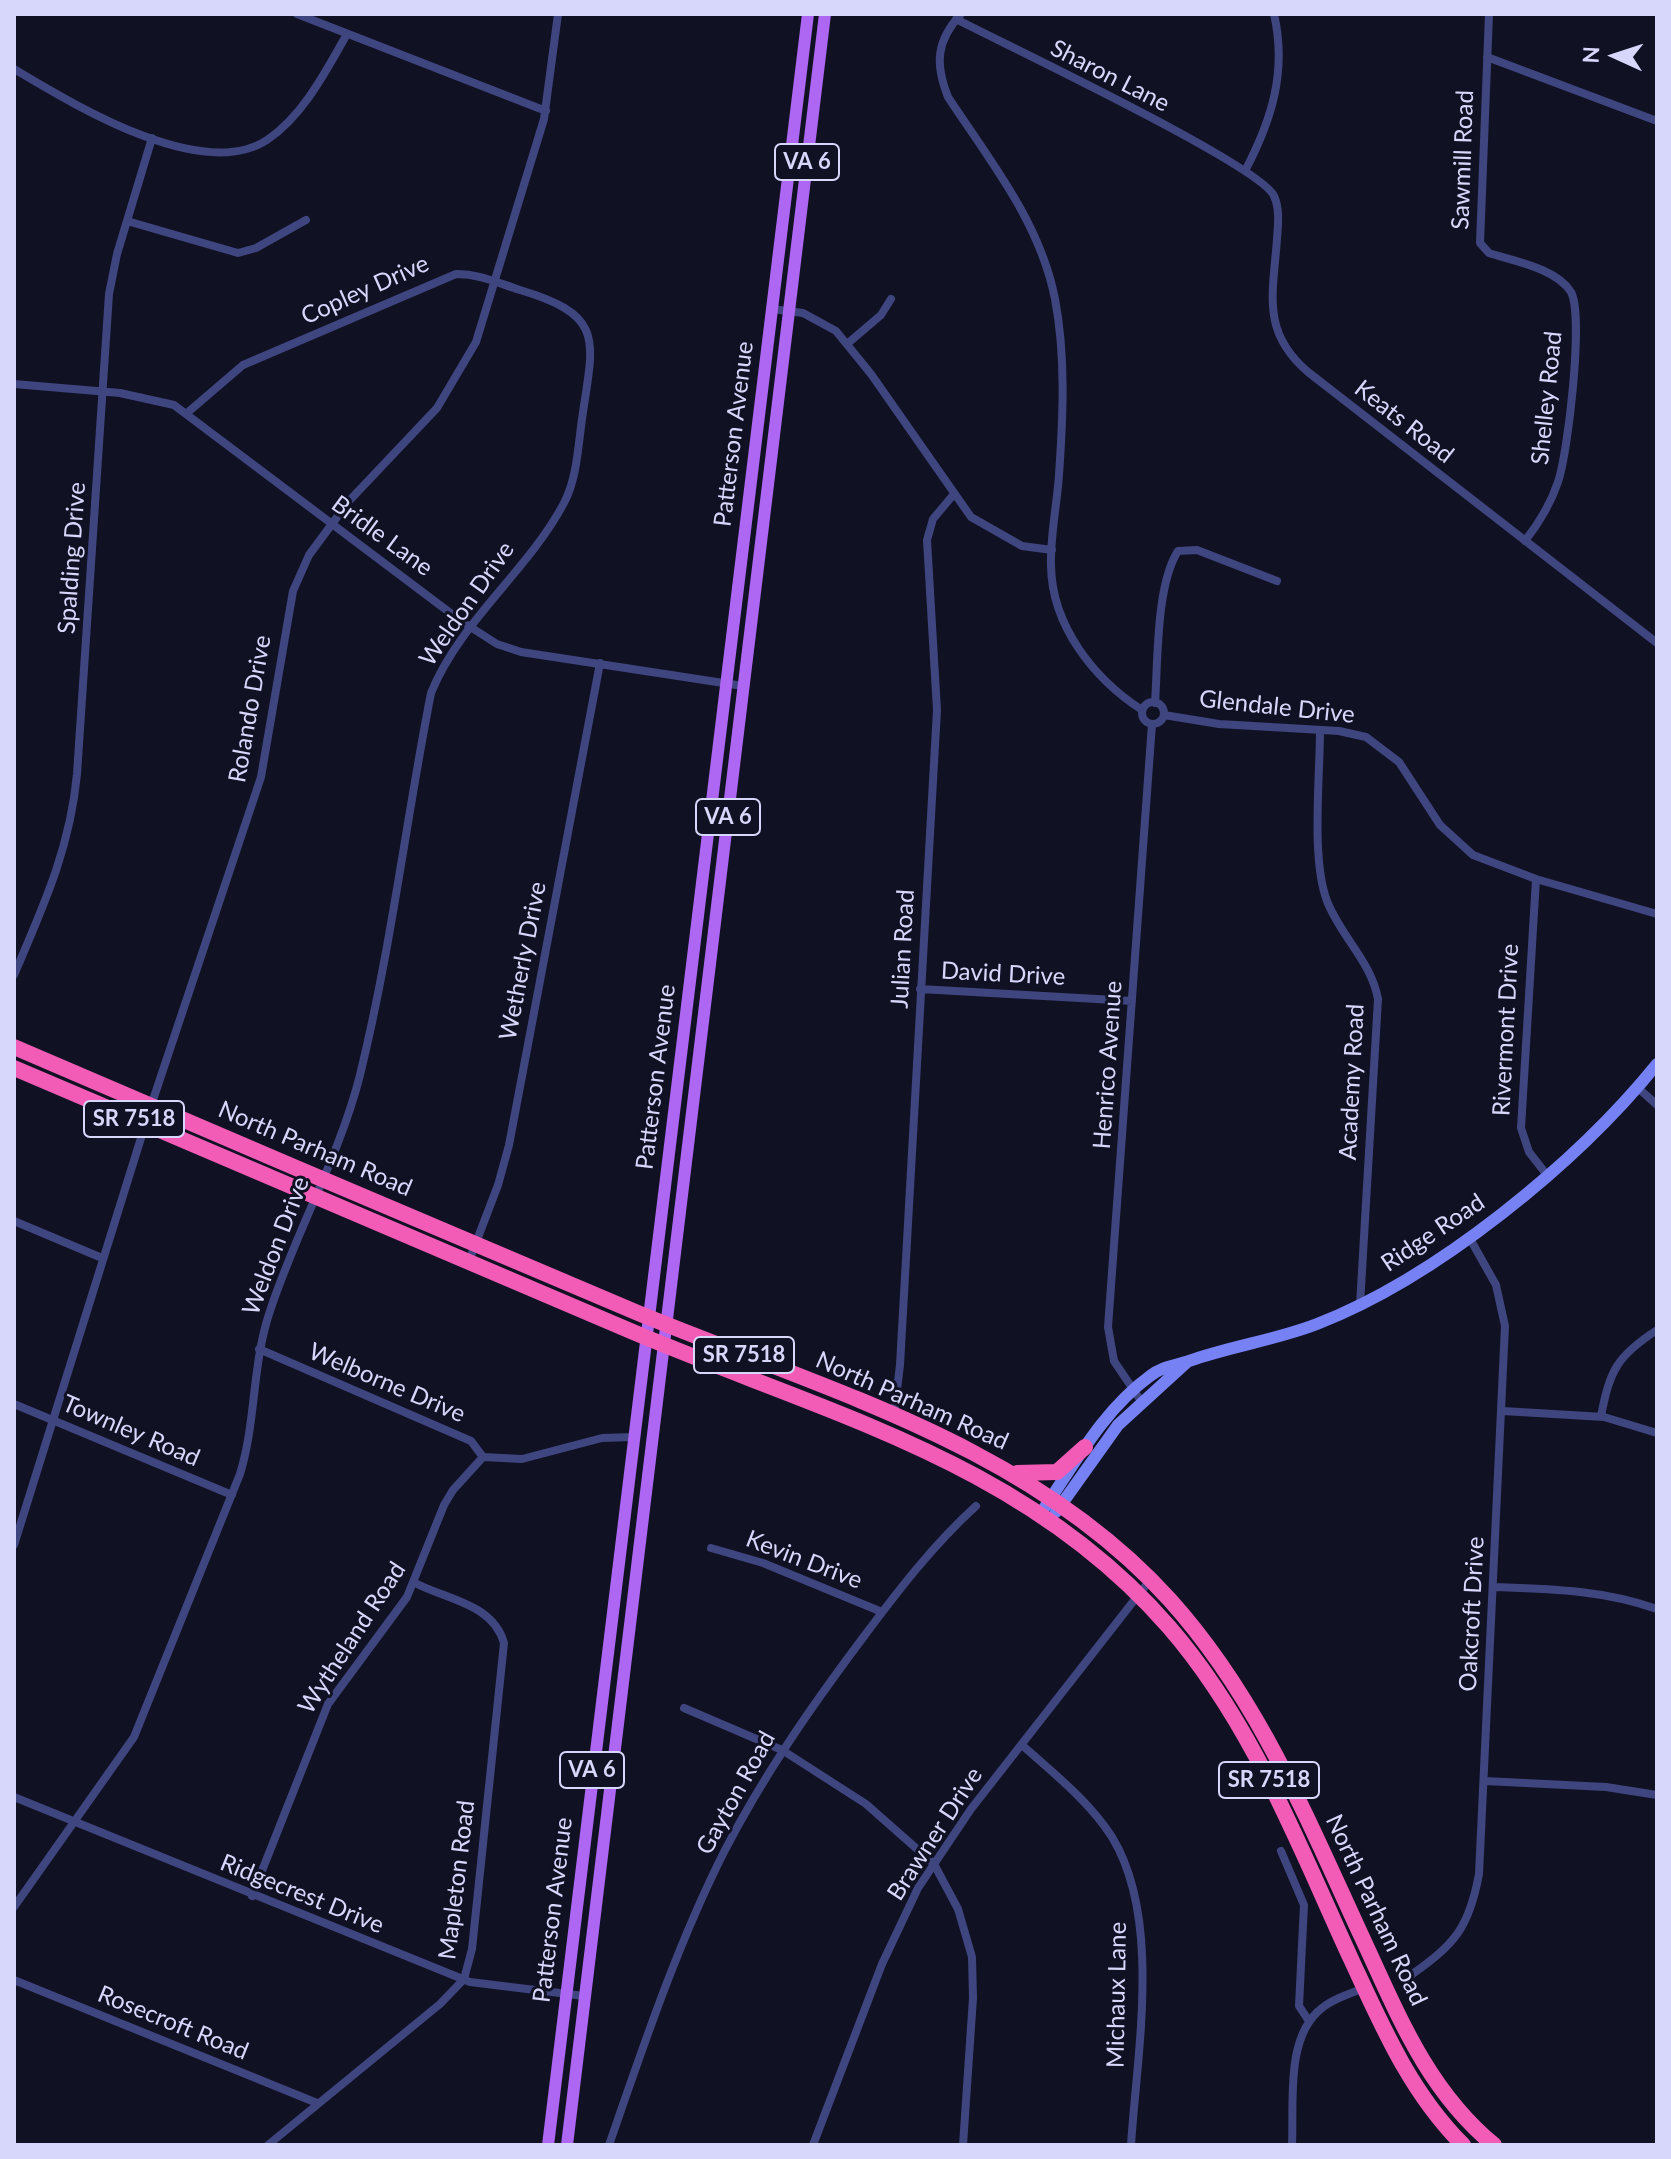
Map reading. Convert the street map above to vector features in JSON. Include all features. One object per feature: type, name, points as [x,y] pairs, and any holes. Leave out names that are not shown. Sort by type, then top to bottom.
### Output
[{"type":"highway","name":"North Parham Road","points":[[14,1047],[648,1317],[947,1438],[1015,1473],[1057,1501],[1151,1579],[1204,1640],[1259,1720],[1382,1981],[1434,2081],[1459,2113],[1494,2145]]},
{"type":"highway","name":"North Parham Road","points":[[14,1068],[646,1337],[897,1438],[965,1468],[1046,1517],[1139,1594],[1197,1661],[1249,1741],[1406,2074],[1432,2111],[1463,2145]]},
{"type":"highway","points":[[897,1438],[907,1428],[933,1440],[947,1438]]},
{"type":"highway","points":[[1015,1473],[1057,1472],[1085,1447]]},
{"type":"main road","name":"Patterson Avenue","points":[[548,2145],[808,14]]},
{"type":"main road","name":"Patterson Avenue","points":[[567,2145],[825,14]]},
{"type":"street","points":[[297,14],[546,111]]},
{"type":"street","name":"Rolando Drive","points":[[14,1545],[145,1124],[261,777],[293,591],[309,555],[331,525],[437,408],[455,383],[476,342],[546,111],[558,14]]},
{"type":"street","points":[[1246,169],[1266,125],[1279,83],[1279,49],[1274,14]]},
{"type":"street","name":"Sawmill Road","points":[[1489,14],[1480,243],[1489,253],[1537,270]]},
{"type":"street","points":[[959,16],[941,44],[940,78],[948,97],[1021,206],[1044,259],[1055,300],[1062,417],[1052,550],[1053,586],[1073,639],[1110,687],[1142,710]]},
{"type":"street","name":"Sharon Lane","points":[[959,16],[1246,169]]},
{"type":"street","points":[[14,69],[152,138],[179,149],[213,154],[259,144],[283,127],[304,103],[347,34]]},
{"type":"street","points":[[1487,57],[1657,121]]},
{"type":"street","name":"Spalding Drive","points":[[14,975],[57,875],[74,803],[109,294],[152,138]]},
{"type":"street","name":"Keats Road","points":[[1246,169],[1266,185],[1277,206],[1272,310],[1276,333],[1285,349],[1308,372],[1657,643]]},
{"type":"street","points":[[127,221],[196,244],[238,253],[256,248],[306,220]]},
{"type":"street","name":"Shelley Road","points":[[1525,541],[1550,501],[1562,471],[1574,345],[1572,295],[1561,281],[1537,270]]},
{"type":"street","name":"Copley Drive","points":[[187,413],[243,365],[456,274],[495,281],[561,303],[581,319],[587,330],[591,355],[584,404]]},
{"type":"street","points":[[847,344],[881,315],[891,299]]},
{"type":"street","points":[[772,309],[817,318],[847,344],[971,517],[989,530],[1028,548],[1052,550]]},
{"type":"street","name":"Bridle Lane","points":[[14,384],[104,391],[157,399],[187,413],[331,525],[497,644],[521,652],[743,686]]},
{"type":"street","name":"Weldon Drive","points":[[14,1907],[75,1824],[141,1722],[232,1495],[248,1442],[259,1349],[270,1311],[318,1197],[359,1077],[431,693],[471,628],[562,505],[571,483],[584,404]]},
{"type":"street","name":"Julian Road","points":[[894,1416],[900,1365],[937,710],[927,540],[933,519],[954,494]]},
{"type":"street","points":[[1155,703],[1164,596],[1169,572],[1181,550],[1197,550],[1277,581]]},
{"type":"street","name":"Wetherly Drive","points":[[469,1261],[509,1145],[600,663]]},
{"type":"street","points":[[1147,703],[1155,703],[1163,708],[1164,715],[1160,722],[1152,724],[1143,720],[1142,710],[1147,703]]},
{"type":"street","name":"Glendale Drive","points":[[1164,715],[1219,724],[1352,732],[1383,748],[1402,765],[1450,837],[1486,861],[1657,914]]},
{"type":"street","name":"Henrico Avenue","points":[[1137,1395],[1114,1361],[1108,1327],[1152,724]]},
{"type":"street","name":"Academy Road","points":[[1320,730],[1323,887],[1336,918],[1371,973],[1378,999],[1360,1305]]},
{"type":"street","name":"Rivermont Drive","points":[[1536,879],[1521,1128],[1529,1152],[1547,1175]]},
{"type":"street","name":"David Drive","points":[[920,989],[1132,1001]]},
{"type":"street","name":"Ridge Road","points":[[1057,1501],[1085,1447],[1106,1417],[1137,1395],[1164,1367],[1187,1362],[1219,1349],[1301,1329],[1360,1305],[1469,1237],[1547,1175],[1657,1064]]},
{"type":"street","points":[[1637,1087],[1657,1105]]},
{"type":"street","points":[[14,1221],[102,1258]]},
{"type":"street","name":"Oakcroft Drive","points":[[1411,1975],[1451,1944],[1468,1919],[1479,1874],[1503,1411],[1503,1309],[1496,1285],[1469,1237]]},
{"type":"street","points":[[1601,1416],[1610,1376],[1617,1361],[1657,1330]]},
{"type":"street","name":"Welborne Drive","points":[[259,1349],[471,1441],[483,1457]]},
{"type":"street","name":"Ridge Road","points":[[1046,1517],[1118,1425],[1137,1395]]},
{"type":"street","name":"Townley Road","points":[[14,1404],[232,1495]]},
{"type":"street","points":[[1503,1411],[1601,1416],[1657,1433]]},
{"type":"street","points":[[483,1457],[522,1459],[602,1438],[634,1437]]},
{"type":"street","name":"Wytheland Road","points":[[252,1896],[328,1704],[415,1583],[444,1505],[453,1490],[483,1457]]},
{"type":"street","name":"Gayton Road","points":[[609,2145],[653,2020],[723,1854],[782,1750],[882,1612],[947,1533],[976,1506]]},
{"type":"street","name":"Kevin Drive","points":[[711,1548],[763,1563],[882,1612]]},
{"type":"street","name":"Brawner Drive","points":[[813,2145],[882,1964],[934,1864],[971,1809],[1151,1579]]},
{"type":"street","name":"Mapleton Road","points":[[268,2145],[440,2004],[464,1979],[472,1949],[502,1689],[504,1643],[498,1624],[486,1614],[415,1583]]},
{"type":"street","points":[[1494,1587],[1580,1590],[1612,1595],[1657,1609]]},
{"type":"street","points":[[684,1708],[782,1750],[866,1804],[934,1864],[958,1909],[972,1957],[973,1998],[963,2145]]},
{"type":"street","name":"Michaux Lane","points":[[1022,1745],[1103,1825],[1122,1855],[1136,1897],[1142,1949],[1131,2145]]},
{"type":"street","points":[[1485,1781],[1606,1787],[1657,1795]]},
{"type":"street","name":"Ridgecrest Drive","points":[[14,1797],[252,1896],[464,1979],[584,1996]]},
{"type":"street","points":[[1281,1851],[1304,1905],[1299,2006],[1309,2021]]},
{"type":"street","name":"Rosecroft Road","points":[[14,1980],[317,2103]]},
{"type":"street","points":[[1292,2145],[1296,2061],[1309,2021],[1327,2004],[1382,1981]]}]
